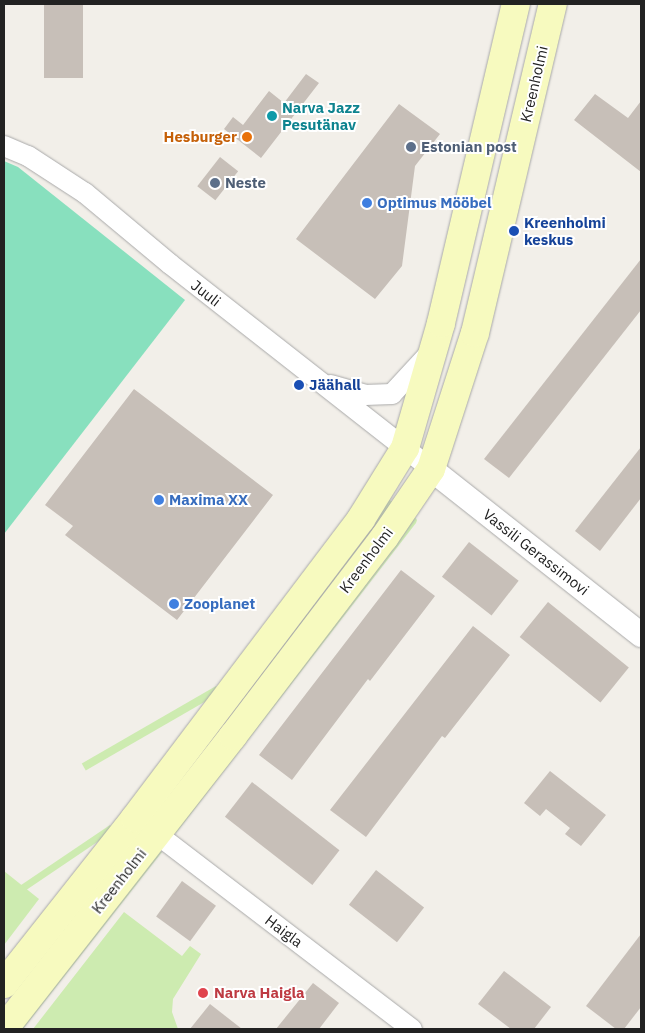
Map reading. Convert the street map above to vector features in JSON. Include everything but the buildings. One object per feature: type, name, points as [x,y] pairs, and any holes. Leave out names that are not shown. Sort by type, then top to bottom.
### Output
[{"type":"main road","name":"Kreenholmi","points":[[4,1029],[361,519],[405,448],[433,350],[516,4]]},
{"type":"main road","name":"Kreenholmi","points":[[4,984],[146,826],[233,736],[384,538],[431,469],[475,333],[553,4]]},
{"type":"main road","points":[[497,81],[532,89]]},
{"type":"street","name":"Juuli","points":[[4,146],[28,156],[85,193],[170,264],[431,469]]},
{"type":"street","points":[[319,382],[365,395],[392,394],[433,350]]},
{"type":"street","name":"Vassili Gerassimovi","points":[[431,469],[641,635]]},
{"type":"street","name":"Haigla","points":[[146,826],[412,1029]]},
{"type":"green space","points":[[4,161],[18,167],[185,300],[4,534]]},
{"type":"green space","points":[[388,499],[396,504],[157,816],[151,812]]},
{"type":"green space","points":[[414,516],[417,520],[416,523],[176,833],[175,829]]},
{"type":"green space","points":[[216,686],[220,693],[86,770],[82,764]]},
{"type":"green space","points":[[110,825],[114,831],[4,905],[4,896]]},
{"type":"green space","points":[[155,851],[162,852],[23,1029],[13,1029]]},
{"type":"green space","points":[[4,871],[39,899],[4,945]]},
{"type":"green space","points":[[124,912],[182,956],[190,946],[201,954],[173,999],[172,1012],[178,1029],[33,1029]]},
{"type":"place","name":"Narva Jazz Pesutänav","points":[[272,116]]},
{"type":"place","name":"Hesburger","points":[[247,137]]},
{"type":"place","name":"Estonian post","points":[[411,147]]},
{"type":"place","name":"Neste","points":[[215,183]]},
{"type":"place","name":"Optimus Mööbel","points":[[367,203]]},
{"type":"place","name":"Kreenholmi keskus","points":[[514,231]]},
{"type":"place","name":"Jäähall","points":[[299,385]]},
{"type":"place","name":"Maxima XX","points":[[159,500]]},
{"type":"place","name":"Zooplanet","points":[[174,604]]},
{"type":"place","name":"Narva Haigla","points":[[203,993]]}]
